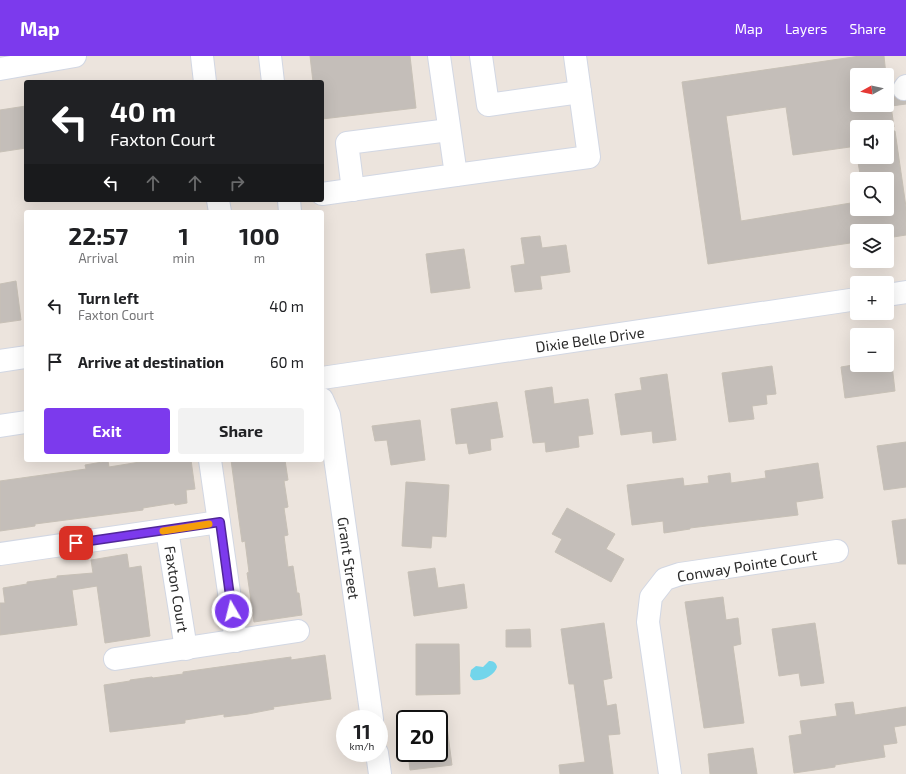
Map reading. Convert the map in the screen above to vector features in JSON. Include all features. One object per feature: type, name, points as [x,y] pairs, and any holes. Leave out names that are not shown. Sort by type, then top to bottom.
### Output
[{"type":"street","points":[[0,69],[75,56]]},
{"type":"street","points":[[202,56],[205,80]]},
{"type":"street","points":[[270,56],[273,80]]},
{"type":"street","points":[[438,56],[456,176]]},
{"type":"street","points":[[481,56],[488,105],[580,92]]},
{"type":"street","points":[[324,194],[589,156],[575,56]]},
{"type":"street","points":[[353,190],[347,143],[450,130]]},
{"type":"street","points":[[894,294],[906,292]]},
{"type":"street","name":"Dixie Belle Drive","points":[[324,378],[850,300]]},
{"type":"street","points":[[0,361],[24,357]]},
{"type":"street","name":"Grant Street","points":[[324,404],[329,415],[371,710]]},
{"type":"street","points":[[0,426],[24,422]]},
{"type":"street","points":[[210,462],[236,641]]},
{"type":"street","name":"Faxton Court","points":[[0,554],[220,522]]},
{"type":"street","name":"Faxton Court","points":[[167,530],[186,649]]},
{"type":"street","name":"Conway Pointe Court","points":[[670,774],[648,622],[652,597],[665,579],[680,574],[837,551]]},
{"type":"street","points":[[115,659],[298,631]]},
{"type":"street","points":[[378,762],[380,774]]},
{"type":"water","points":[[489,661],[494,662],[497,665],[494,673],[484,679],[473,680],[470,676],[471,670],[476,666],[483,667]]},
{"type":"building","points":[[310,56],[410,56],[416,108],[324,119],[324,80],[313,80]]},
{"type":"building","points":[[860,56],[884,56],[885,68],[850,68],[850,112],[892,112],[893,120],[850,120],[850,147],[793,155],[786,107],[726,116],[741,221],[850,203],[850,216],[894,216],[894,172],[860,172],[858,164],[894,164],[895,131],[906,207],[906,235],[894,237],[894,224],[850,224],[850,243],[708,264],[682,82]]},
{"type":"building","points":[[894,96],[897,99],[906,101],[906,104],[894,106]]},
{"type":"building","points":[[24,106],[24,148],[0,152],[0,110]]},
{"type":"building","points":[[540,236],[542,248],[566,245],[570,272],[540,276],[542,289],[515,292],[511,266],[525,264],[521,238]]},
{"type":"building","points":[[464,249],[470,288],[431,293],[426,254]]},
{"type":"building","points":[[16,281],[21,320],[0,323],[0,284]]},
{"type":"building","points":[[772,366],[776,394],[766,395],[767,404],[752,406],[754,419],[729,422],[722,373]]},
{"type":"building","points":[[850,366],[850,372],[893,372],[895,391],[845,398],[841,367]]},
{"type":"building","points":[[667,374],[676,440],[653,443],[652,431],[621,435],[615,394],[642,390],[640,378]]},
{"type":"building","points":[[552,387],[554,404],[588,399],[593,434],[578,436],[579,447],[546,452],[545,442],[533,443],[525,391]]},
{"type":"building","points":[[497,402],[503,437],[490,439],[491,450],[469,454],[467,443],[456,444],[451,409]]},
{"type":"building","points":[[420,420],[425,460],[391,465],[387,440],[375,441],[372,426]]},
{"type":"building","points":[[906,442],[906,487],[884,490],[877,446]]},
{"type":"building","points":[[102,462],[108,462],[109,467],[140,462],[191,462],[195,489],[186,490],[187,503],[175,505],[174,503],[143,508],[143,510],[35,524],[35,526],[0,531],[0,481],[86,469],[85,465]]},
{"type":"building","points":[[231,462],[285,462],[288,480],[284,481],[288,507],[284,508],[288,535],[284,536],[288,567],[293,566],[302,615],[254,622],[247,573],[249,572],[245,541],[242,542]]},
{"type":"building","points":[[818,463],[823,498],[796,502],[798,515],[690,528],[664,533],[663,521],[632,525],[627,485],[683,478],[684,486],[709,483],[708,476],[730,473],[731,483],[766,478],[765,471]]},
{"type":"building","points":[[406,482],[449,485],[446,537],[432,536],[431,548],[402,546]]},
{"type":"building","points":[[567,508],[615,534],[606,549],[624,559],[611,582],[555,552],[562,539],[552,534]]},
{"type":"building","points":[[906,519],[906,564],[898,564],[892,521]]},
{"type":"building","points":[[127,554],[129,568],[141,566],[150,636],[105,643],[97,586],[72,590],[77,625],[0,635],[0,603],[5,603],[3,588],[27,584],[27,582],[57,578],[57,576],[93,573],[91,560]]},
{"type":"building","points":[[435,568],[438,588],[464,584],[467,608],[414,616],[408,572]]},
{"type":"building","points":[[723,597],[726,620],[738,618],[741,644],[733,646],[744,723],[704,728],[685,602]]},
{"type":"building","points":[[604,623],[612,678],[603,680],[607,706],[616,704],[620,734],[608,735],[613,774],[560,774],[559,765],[585,762],[574,684],[569,684],[561,629]]},
{"type":"building","points":[[815,623],[824,683],[801,686],[799,673],[779,676],[772,629]]},
{"type":"building","points":[[530,629],[531,647],[506,647],[506,630]]},
{"type":"building","points":[[416,644],[459,644],[460,694],[416,695]]},
{"type":"building","points":[[325,655],[331,699],[273,707],[274,709],[248,714],[224,717],[224,714],[185,720],[185,723],[110,732],[104,685],[291,657],[291,660]]},
{"type":"building","points":[[853,702],[855,715],[906,707],[906,725],[894,727],[897,743],[883,745],[885,757],[794,773],[789,736],[802,734],[800,721],[837,716],[835,704]]},
{"type":"building","points":[[448,735],[452,765],[410,770],[409,762],[448,762]]},
{"type":"building","points":[[753,748],[757,774],[710,774],[708,754]]},
{"type":"tunnel","points":[[904,89],[906,104]]},
{"type":"slow traffic","points":[[163,531],[209,524]]},
{"type":"route","points":[[76,543],[220,522],[232,611]]}]
